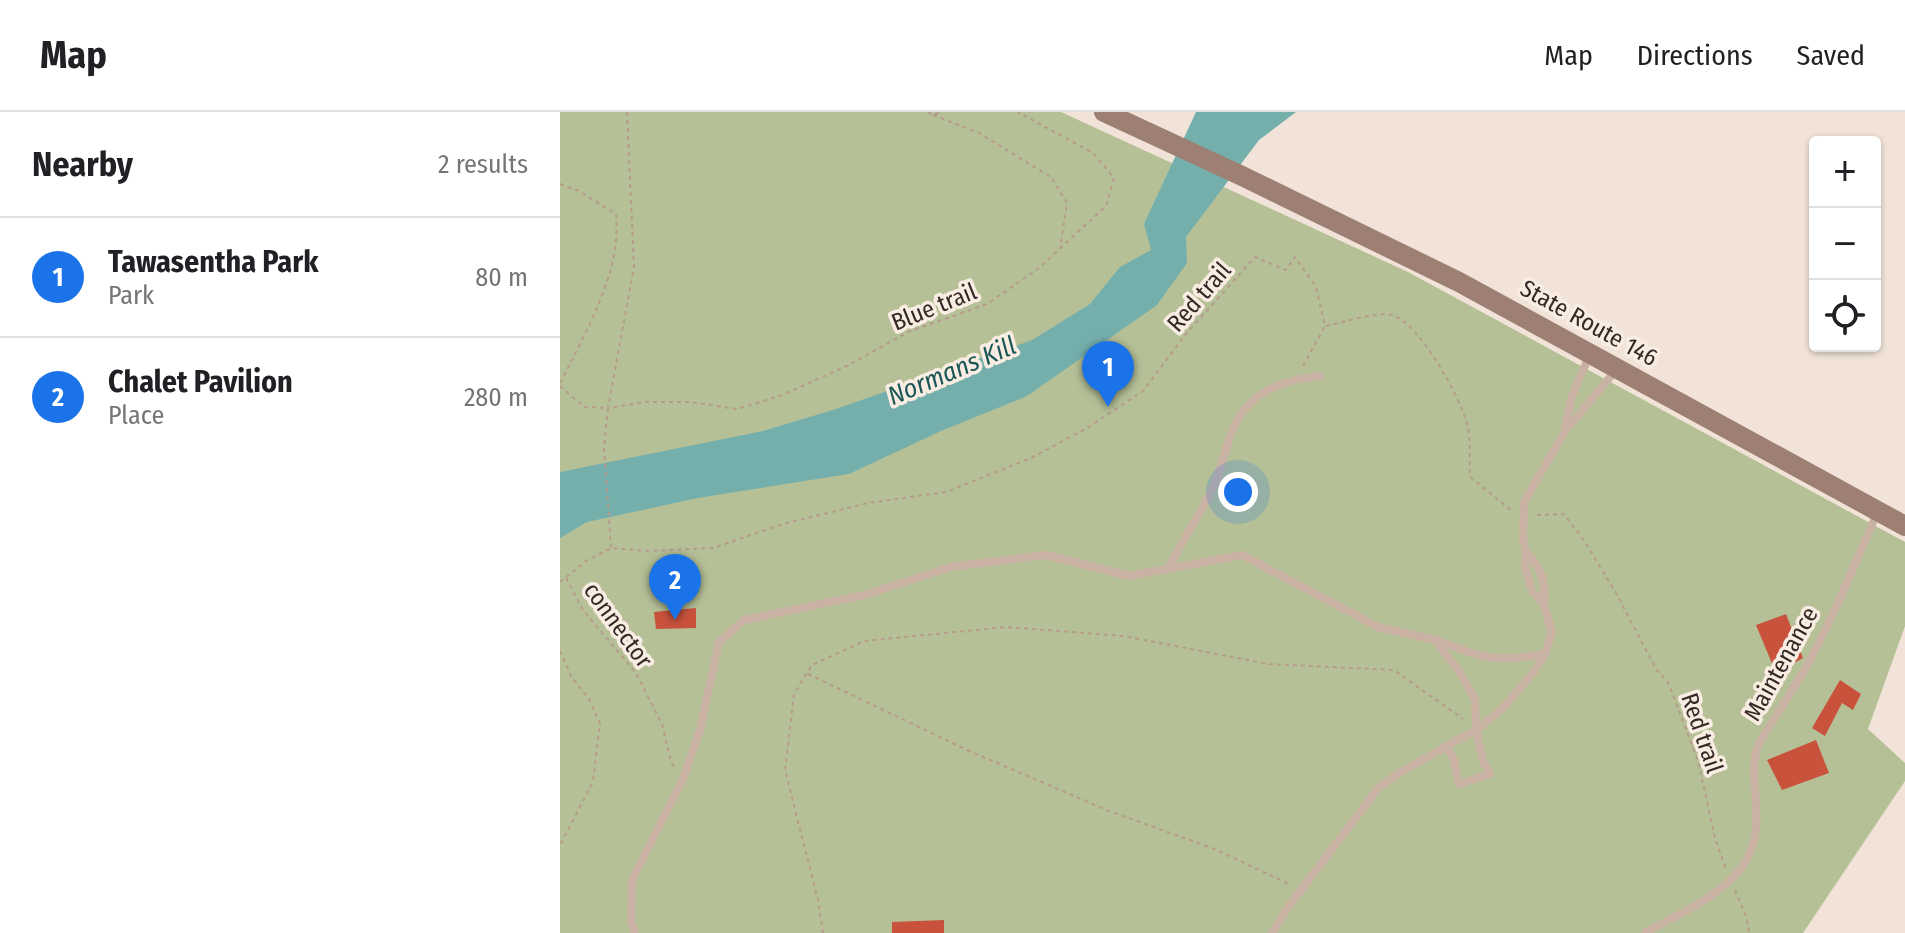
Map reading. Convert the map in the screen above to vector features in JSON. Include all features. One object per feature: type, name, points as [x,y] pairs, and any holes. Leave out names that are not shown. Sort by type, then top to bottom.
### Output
[{"type":"main road","name":"State Route 146","points":[[1104,112],[1459,282],[1905,525]]},
{"type":"lane","points":[[1565,431],[1572,396],[1590,353]]},
{"type":"lane","points":[[1272,933],[1379,787],[1476,730],[1502,709],[1545,654],[1552,632],[1544,605],[1546,587],[1537,564],[1526,552],[1523,539],[1524,502],[1565,431],[1618,369]]},
{"type":"lane","points":[[1168,569],[1215,483],[1235,425],[1251,402],[1267,389],[1297,378],[1320,376]]},
{"type":"lane","name":"Maintenance","points":[[1645,933],[1730,880],[1748,857],[1757,825],[1755,768],[1758,745],[1808,662],[1838,603],[1877,512]]},
{"type":"lane","points":[[635,933],[631,922],[632,880],[683,779],[700,730],[719,642],[744,620],[864,595],[951,567],[1046,555],[1129,576],[1242,555],[1378,627],[1435,640],[1482,658],[1507,660],[1545,654]]},
{"type":"lane","points":[[1435,640],[1461,674],[1475,699],[1476,730],[1483,761],[1490,774],[1459,784],[1454,760],[1447,747]]},
{"type":"path","points":[[560,582],[586,561],[611,548],[604,447],[608,408],[634,267],[627,112]]},
{"type":"path","points":[[928,112],[979,133],[1051,177],[1067,203],[1060,250]]},
{"type":"path","points":[[933,115],[942,112]]},
{"type":"path","name":"Blue trail","points":[[560,184],[579,191],[616,214],[618,237],[613,263],[560,385],[584,407],[690,402],[737,409],[782,395],[847,366],[908,332],[987,304],[1039,268],[1106,206],[1114,178],[1093,153],[1018,112]]},
{"type":"path","name":"Red trail","points":[[611,548],[648,551],[713,548],[783,524],[868,503],[946,492],[1031,458],[1087,428],[1143,391],[1186,334],[1255,257],[1286,270],[1295,257],[1316,287],[1325,326]]},
{"type":"path","points":[[1297,378],[1325,326],[1388,314],[1400,318],[1431,352],[1451,383],[1468,427],[1470,477],[1515,513],[1524,516]]},
{"type":"path","name":"Red trail","points":[[1524,516],[1564,514],[1616,593],[1656,669],[1668,682],[1698,761],[1715,838],[1747,919],[1749,933]]},
{"type":"path","name":"connector","points":[[565,577],[583,610],[636,673],[662,724],[671,762],[683,779]]},
{"type":"path","points":[[823,933],[818,900],[785,770],[794,694],[812,665],[864,641],[1006,627],[1124,636],[1268,664],[1394,670],[1476,730]]},
{"type":"path","points":[[560,651],[572,678],[589,699],[600,723],[593,782],[560,845]]},
{"type":"path","points":[[806,674],[967,750],[1109,811],[1212,848],[1301,890]]},
{"type":"green space","points":[[560,112],[1061,112],[1408,272],[1905,542],[1905,626],[1868,729],[1905,763],[1905,781],[1803,933],[560,933]]},
{"type":"water","name":"Normans Kill","points":[[1196,112],[1296,112],[1259,140],[1186,237],[1187,263],[1157,305],[1027,396],[941,431],[849,474],[698,498],[587,522],[560,538],[560,472],[763,431],[836,409],[1032,340],[1090,304],[1120,267],[1151,250],[1144,224]]},
{"type":"building","points":[[696,608],[696,628],[656,629],[654,612]]},
{"type":"building","points":[[1786,614],[1803,658],[1776,673],[1756,625]]},
{"type":"building","points":[[1840,680],[1861,694],[1853,710],[1842,703],[1825,736],[1812,728]]},
{"type":"building","points":[[1816,740],[1829,773],[1782,790],[1767,760]]},
{"type":"building","points":[[944,920],[944,933],[892,933],[892,922]]},
{"type":"place","name":"Tawasentha Park","points":[[1108,407]]},
{"type":"place","name":"Chalet Pavilion","points":[[675,620]]}]
